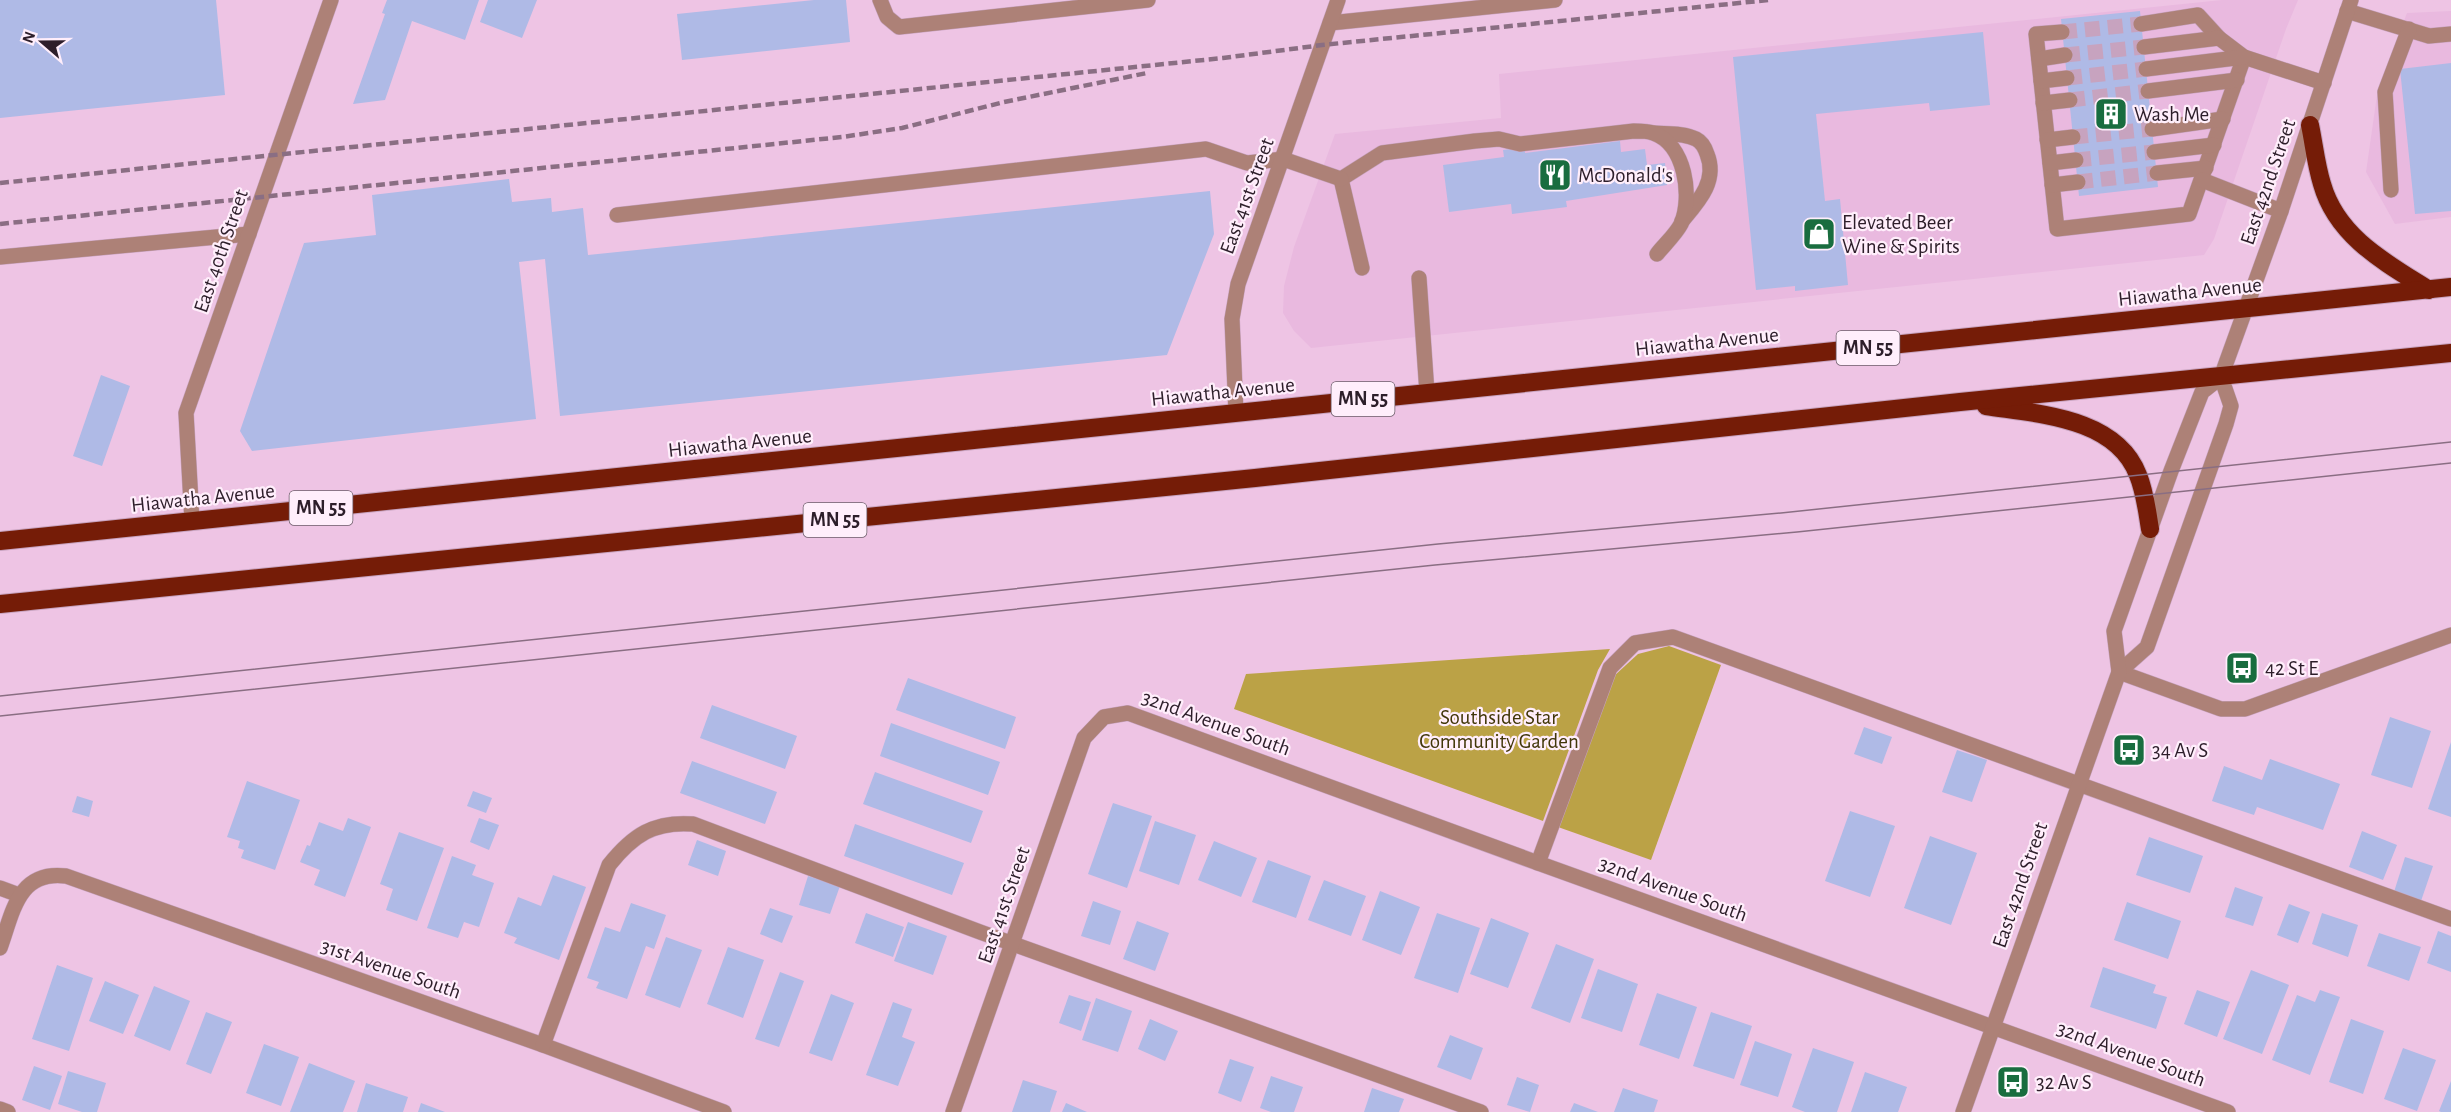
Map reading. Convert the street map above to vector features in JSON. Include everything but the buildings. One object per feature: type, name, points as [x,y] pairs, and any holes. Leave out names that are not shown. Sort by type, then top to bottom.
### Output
[{"type":"highway","points":[[2310,125],[2322,184],[2338,218],[2362,246],[2429,290]]},
{"type":"highway","name":"Hiawatha Avenue","points":[[0,541],[2451,287]]},
{"type":"highway","name":"MN 55","points":[[0,604],[1267,477],[1960,402],[2451,353]]},
{"type":"highway","points":[[1960,402],[2086,425],[2108,439],[2127,456],[2138,474],[2150,529]]},
{"type":"street","name":"East 40th Street","points":[[192,521],[186,413],[331,0]]},
{"type":"street","points":[[880,0],[887,17],[899,27],[1148,0]]},
{"type":"street","name":"East 41st Street","points":[[1236,413],[1232,319],[1238,284],[1338,0]]},
{"type":"street","points":[[1330,23],[1555,0]]},
{"type":"street","points":[[2349,5],[2429,36],[2451,34]]},
{"type":"street","name":"East 42nd Street","points":[[1963,1112],[2119,672],[2114,632],[2202,392],[2221,377],[2281,211],[2349,5]]},
{"type":"street","points":[[2141,24],[2198,15],[2219,38],[2244,57],[2324,83]]},
{"type":"street","points":[[2391,190],[2385,92],[2409,30]]},
{"type":"street","points":[[2062,32],[2036,34],[2057,229],[2189,214],[2244,57]]},
{"type":"street","points":[[2144,47],[2219,38]]},
{"type":"street","points":[[2038,58],[2065,55]]},
{"type":"street","points":[[2146,69],[2244,57]]},
{"type":"street","points":[[2041,81],[2067,78]]},
{"type":"street","points":[[2148,91],[2236,80]]},
{"type":"street","points":[[2043,102],[2070,100]]},
{"type":"street","points":[[2152,129],[2223,119]]},
{"type":"street","points":[[1341,179],[1382,153],[1499,139],[1520,144],[1634,130],[1683,135],[1696,139],[1703,146],[1708,158],[1709,180],[1704,194],[1658,254]]},
{"type":"street","points":[[1653,133],[1677,153],[1684,173],[1685,198],[1681,224]]},
{"type":"street","points":[[2048,140],[2073,137]]},
{"type":"street","points":[[2154,152],[2214,145]]},
{"type":"street","points":[[617,214],[1206,149],[1247,163],[1282,159],[1341,179]]},
{"type":"street","points":[[2050,163],[2076,160]]},
{"type":"street","points":[[2157,173],[2204,174],[2281,211]]},
{"type":"street","points":[[1341,179],[1362,268]]},
{"type":"street","points":[[2052,185],[2078,182]]},
{"type":"street","points":[[0,257],[249,234]]},
{"type":"street","points":[[1419,278],[1427,393]]},
{"type":"street","name":"East 42nd Street","points":[[2119,672],[2147,647],[2226,424],[2231,406],[2221,377]]},
{"type":"street","points":[[2119,672],[2221,709],[2245,709],[2451,634]]},
{"type":"street","points":[[1538,863],[1610,669],[1635,643],[1673,637],[2451,919]]},
{"type":"street","name":"32nd Avenue South","points":[[1104,717],[1128,713],[2228,1112]]},
{"type":"street","name":"East 41st Street","points":[[953,1112],[1084,738],[1104,717]]},
{"type":"street","points":[[543,1045],[609,865],[624,845],[654,827],[674,823],[693,825],[1013,944],[1481,1112]]},
{"type":"street","name":"31st Avenue South","points":[[19,895],[29,884],[42,878],[55,875],[66,876],[543,1045],[724,1112]]},
{"type":"street","points":[[0,888],[19,895],[0,948]]},
{"type":"street","points":[[0,1109],[8,1112]]},
{"type":"shaded area","points":[[2222,0],[2298,0],[2214,239],[2204,255],[1311,348],[1294,331],[1283,313],[1284,286],[1294,247],[1335,134],[1501,118],[1499,74]]},
{"type":"shaded area","points":[[2451,11],[2451,217],[2395,224],[2366,172],[2378,88],[2407,13]]},
{"type":"green space","name":"Southside Star Community Garden","points":[[1669,646],[1721,665],[1651,860],[1558,827],[1614,676],[1638,654]]},
{"type":"green space","name":"Southside Star Community Garden","points":[[1610,649],[1598,670],[1543,821],[1234,709],[1246,674]]},
{"type":"tunnel","points":[[2062,32],[2141,24]]},
{"type":"tunnel","points":[[2065,55],[2144,47]]},
{"type":"tunnel","points":[[2067,78],[2146,69]]},
{"type":"tunnel","points":[[2070,100],[2148,91]]},
{"type":"tunnel","points":[[2073,137],[2152,129]]},
{"type":"tunnel","points":[[2076,160],[2154,152]]},
{"type":"tunnel","points":[[2078,182],[2157,173]]},
{"type":"tram line","points":[[0,696],[1438,544],[1781,513],[2451,442]]},
{"type":"tram line","points":[[0,716],[1435,565],[1797,532],[2451,463]]},
{"type":"railway","points":[[0,183],[1769,0]]},
{"type":"railway","points":[[0,224],[842,137],[902,128],[1004,102],[1147,73]]},
{"type":"place","name":"Wash Me","points":[[2111,114]]},
{"type":"place","name":"McDonald's","points":[[1555,175]]},
{"type":"place","name":"Elevated Beer Wine & Spirits","points":[[1819,234]]},
{"type":"place","name":"42 St E","points":[[2242,668]]},
{"type":"place","name":"34 Av S","points":[[2129,750]]},
{"type":"place","name":"32 Av S","points":[[2013,1082]]}]
